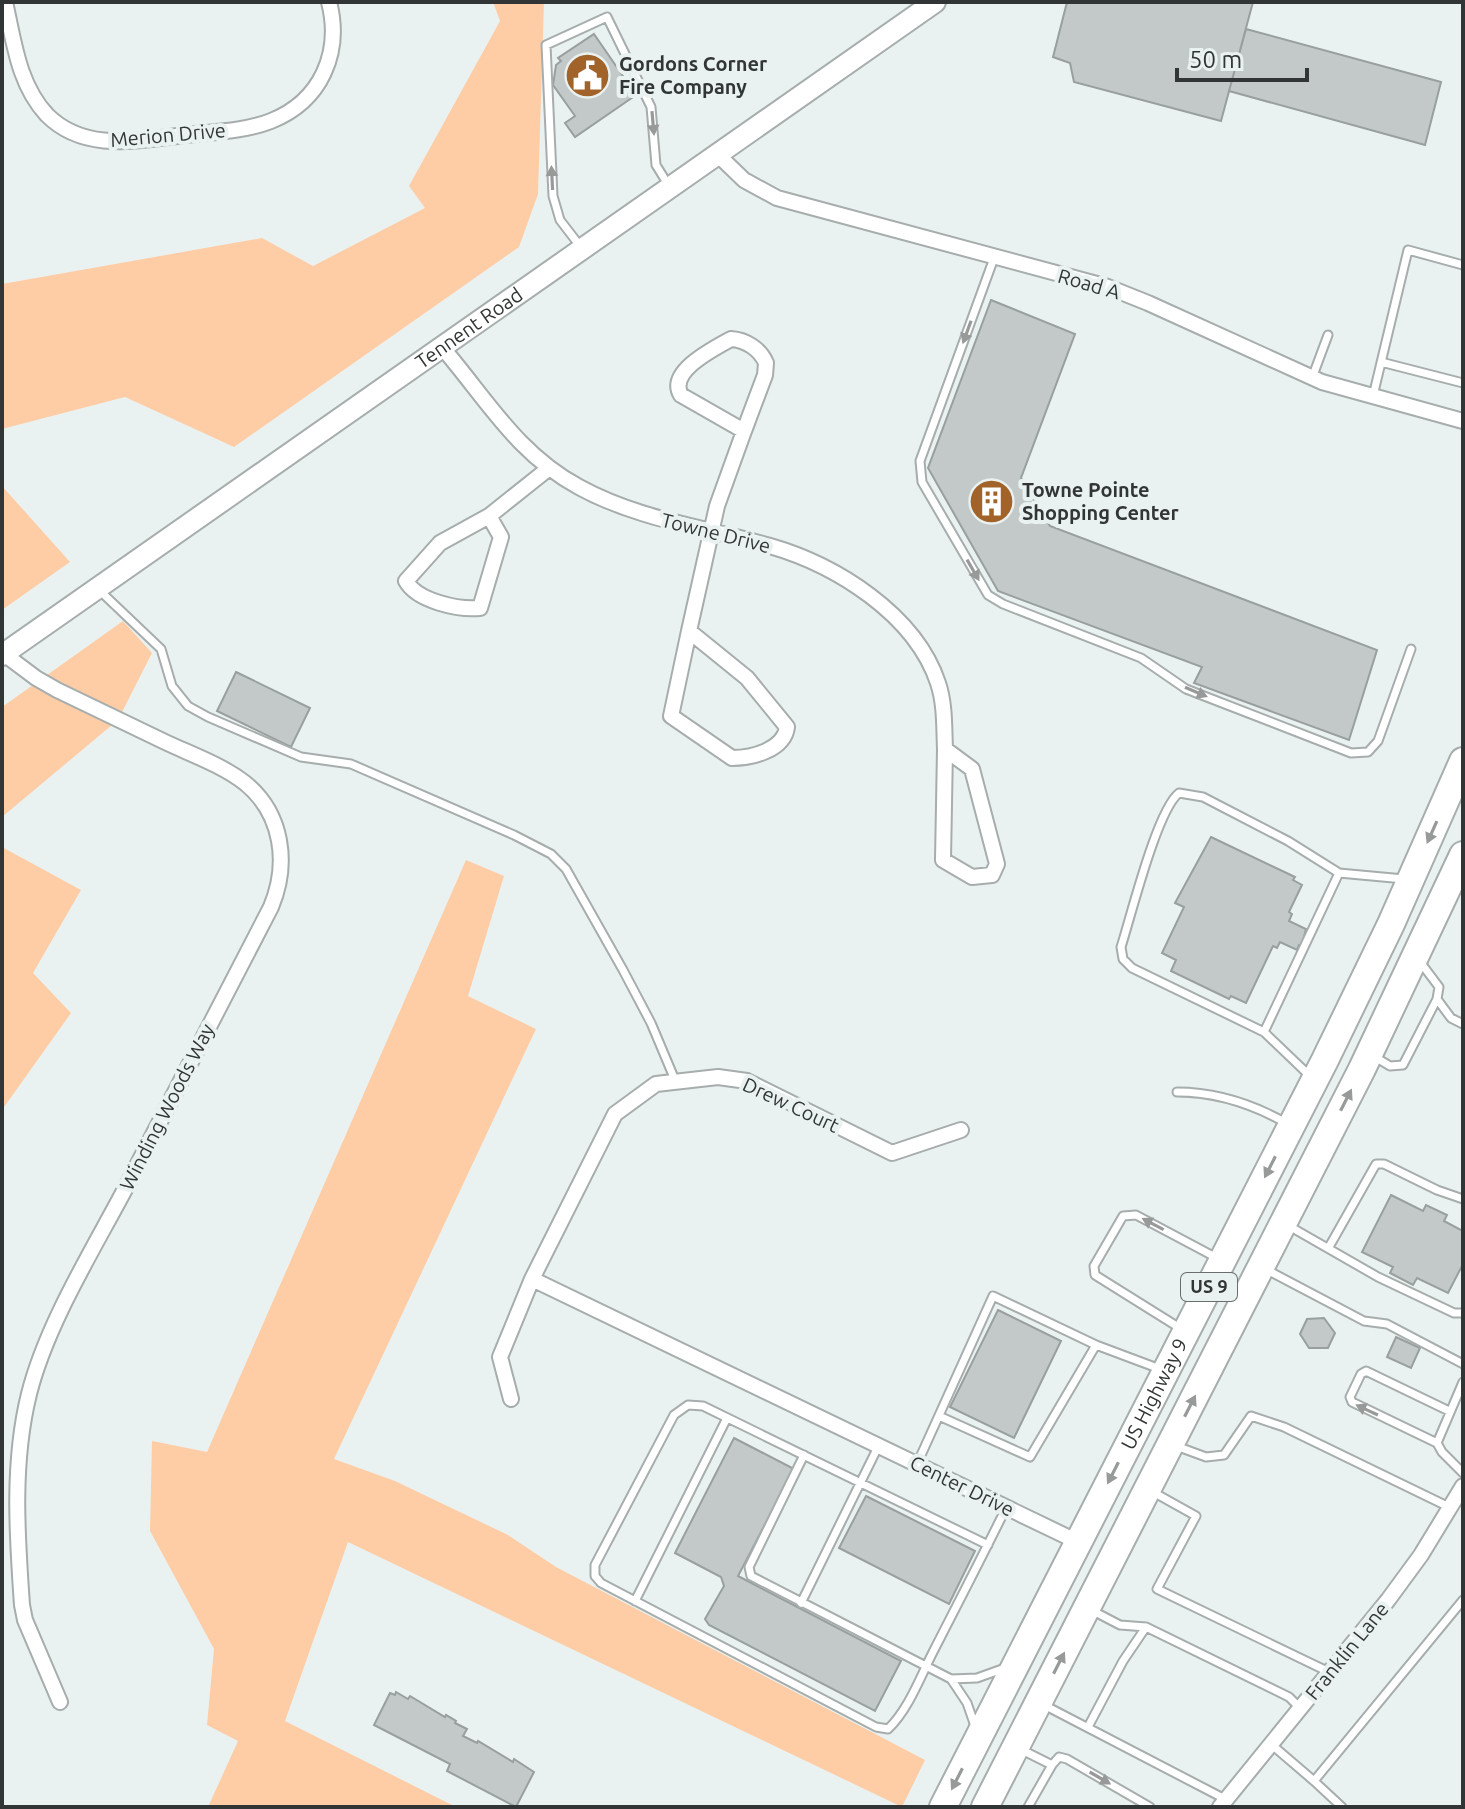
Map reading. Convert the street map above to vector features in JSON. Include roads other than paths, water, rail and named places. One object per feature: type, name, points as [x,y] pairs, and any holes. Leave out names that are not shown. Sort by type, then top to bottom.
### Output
[{"type":"highway","name":"US Highway 9","points":[[943,1807],[1314,1080],[1463,761]]},
{"type":"highway","name":"US Highway 9","points":[[986,1807],[1369,1054],[1463,855]]},
{"type":"street","name":"Merion Drive","points":[[5,2],[21,73],[33,97],[49,116],[66,129],[92,139],[119,143],[221,131],[269,122],[289,112],[312,93],[328,68],[332,34],[329,2]]},
{"type":"street","name":"Tennent Road","points":[[3,654],[935,2]]},
{"type":"street","name":"Road A","points":[[716,153],[744,180],[777,198],[1108,287],[1312,378],[1463,421]]},
{"type":"street","points":[[689,631],[747,678],[787,727],[780,743],[773,748],[732,758],[671,716],[689,631],[717,506],[765,375],[766,363],[757,349],[741,340],[731,339],[685,370],[677,380],[677,388],[681,395],[744,431]]},
{"type":"street","name":"Towne Drive","points":[[441,346],[474,384],[497,419],[548,469],[613,504],[660,520],[770,546],[805,559],[842,579],[885,610],[915,641],[931,667],[942,696],[945,749],[943,860],[972,877],[992,875],[997,864],[972,769],[945,749]]},
{"type":"street","points":[[489,516],[501,537],[480,608],[437,601],[409,586],[406,581],[440,543],[489,516],[548,469]]},
{"type":"street","name":"Winding Woods Way","points":[[3,654],[57,690],[235,776],[266,807],[281,849],[279,882],[271,907],[80,1275],[44,1350],[29,1391],[18,1472],[22,1605],[25,1620],[60,1702]]},
{"type":"street","name":"Drew Court","points":[[511,1399],[500,1357],[532,1279],[615,1114],[656,1084],[718,1077],[747,1081],[892,1153],[961,1130]]},
{"type":"street","name":"Center Drive","points":[[532,1279],[1078,1542]]},
{"type":"street","name":"Franklin Lane","points":[[1223,1803],[1388,1600],[1452,1508],[1463,1486]]},
{"type":"lane","points":[[581,248],[560,220],[553,196],[546,45],[607,17],[651,107],[656,165],[669,186]]},
{"type":"lane","points":[[1373,396],[1408,250],[1463,265]]},
{"type":"lane","points":[[994,258],[920,461],[922,482],[988,595],[1003,604],[1141,658],[1186,689],[1351,753],[1368,752],[1378,741],[1411,649]]},
{"type":"lane","points":[[1312,378],[1328,335]]},
{"type":"lane","points":[[1381,362],[1463,383]]},
{"type":"lane","points":[[96,588],[161,649],[172,686],[188,706],[301,757],[351,764],[551,854],[566,869],[623,970],[651,1023],[675,1080]]},
{"type":"lane","points":[[1314,1080],[1264,1032],[1132,968],[1123,959],[1121,947],[1155,839],[1171,800],[1179,793],[1203,797],[1288,841],[1339,873],[1410,880]]},
{"type":"lane","points":[[1264,1032],[1339,873]]},
{"type":"lane","points":[[1369,1054],[1390,1066],[1403,1065],[1437,999],[1439,987],[1417,957]]},
{"type":"lane","points":[[1437,999],[1451,1018],[1463,1024]]},
{"type":"lane","points":[[1177,1092],[1198,1092],[1247,1103],[1291,1126]]},
{"type":"lane","points":[[1329,1247],[1376,1164],[1384,1164],[1463,1199]]},
{"type":"lane","points":[[1186,1332],[1095,1275],[1094,1266],[1123,1216],[1136,1215],[1222,1261]]},
{"type":"lane","points":[[1283,1223],[1378,1277],[1454,1313],[1463,1313]]},
{"type":"lane","points":[[1261,1267],[1364,1321],[1387,1324],[1463,1364]]},
{"type":"lane","points":[[917,1464],[993,1296],[1096,1345],[1165,1371]]},
{"type":"lane","points":[[939,1416],[1030,1457],[1096,1345]]},
{"type":"lane","points":[[1449,1411],[1366,1371],[1361,1374],[1350,1397],[1352,1402],[1437,1443],[1463,1473]]},
{"type":"lane","points":[[1437,1443],[1463,1382]]},
{"type":"lane","points":[[988,1545],[703,1406],[688,1405],[674,1415],[595,1565],[595,1576],[601,1583],[876,1727],[888,1729],[897,1721],[988,1545],[1006,1508]]},
{"type":"lane","points":[[1171,1444],[1206,1457],[1224,1455],[1251,1416],[1284,1427],[1452,1508]]},
{"type":"lane","points":[[635,1601],[727,1418]]},
{"type":"lane","points":[[801,1603],[878,1447]]},
{"type":"lane","points":[[804,1455],[749,1567],[751,1576],[951,1679],[967,1703],[978,1738]]},
{"type":"lane","points":[[1148,1489],[1196,1516],[1157,1589],[1329,1673]]},
{"type":"lane","points":[[1314,1781],[1463,1600]]},
{"type":"lane","points":[[1087,1608],[1120,1625],[1146,1627],[1289,1697],[1301,1708]]},
{"type":"lane","points":[[1088,1727],[1123,1661],[1146,1627]]},
{"type":"lane","points":[[951,1679],[989,1675],[1017,1662]]},
{"type":"lane","points":[[1039,1702],[1223,1803]]},
{"type":"lane","points":[[1271,1745],[1342,1807]]},
{"type":"lane","points":[[1016,1747],[1052,1765]]},
{"type":"lane","points":[[1028,1807],[1059,1757],[1150,1807]]},
{"type":"place","name":"Gordons Corner Fire Company","points":[[588,75]]},
{"type":"place","name":"Towne Pointe Shopping Center","points":[[991,502]]}]
